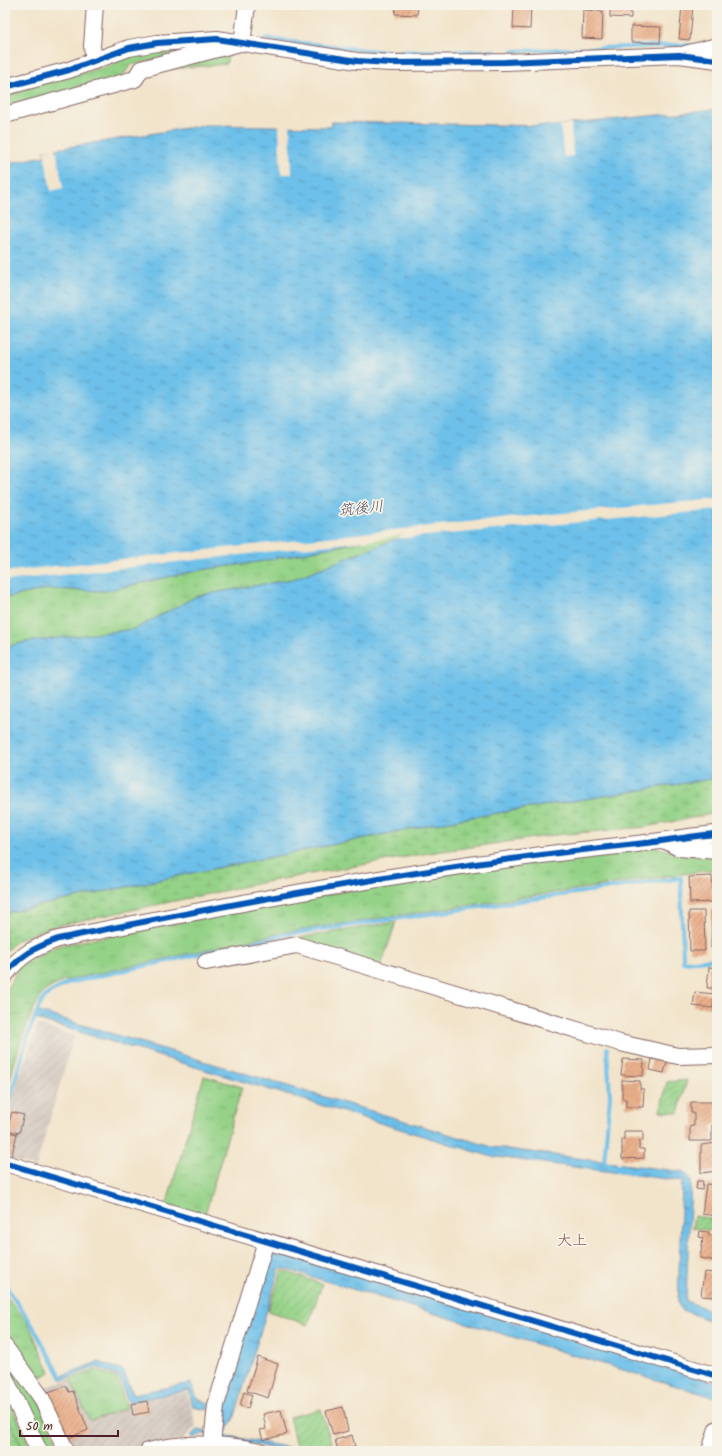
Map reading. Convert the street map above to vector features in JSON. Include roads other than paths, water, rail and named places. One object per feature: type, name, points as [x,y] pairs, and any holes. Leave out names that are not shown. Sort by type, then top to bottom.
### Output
[{"type":"street","points":[[94,60],[92,46],[95,5]]},
{"type":"street","points":[[240,43],[243,36],[247,5]]},
{"type":"street","points":[[5,87],[69,70],[130,48],[157,43],[217,39],[357,61],[391,63],[505,62],[679,55],[717,60]]},
{"type":"street","points":[[5,115],[134,79],[141,69],[240,43]]},
{"type":"street","points":[[679,55],[717,46]]},
{"type":"street","points":[[5,975],[16,960],[34,947],[58,939],[264,898],[432,869],[557,852],[717,834]]},
{"type":"street","points":[[664,841],[679,848],[717,851]]},
{"type":"street","points":[[206,962],[297,945],[620,1043],[678,1056],[717,1055]]},
{"type":"street","points":[[5,1163],[717,1376]]},
{"type":"street","points":[[212,1437],[216,1405],[266,1241]]},
{"type":"street","points":[[5,1347],[41,1397],[66,1451]]},
{"type":"street","points":[[5,1378],[40,1451]]},
{"type":"street","points":[[710,1451],[717,1429]]},
{"type":"street","points":[[148,1451],[188,1444],[212,1437],[230,1445],[260,1451]]},
{"type":"water","name":"筑後川","points":[[717,109],[717,778],[460,819],[177,876],[5,913],[5,647],[26,642],[135,629],[197,596],[293,579],[422,529],[258,562],[200,570],[105,591],[47,589],[5,598],[5,164],[45,156],[44,151],[205,125],[331,127],[331,122],[552,126]]},
{"type":"water","points":[[36,1011],[492,1147],[684,1172],[691,1179],[686,1301],[717,1313],[717,1323],[682,1310],[678,1304],[682,1181],[489,1156],[33,1018]]},
{"type":"water","points":[[274,1250],[717,1383],[717,1398],[282,1268],[279,1270],[235,1416],[226,1432],[221,1431],[221,1410],[269,1252]]},
{"type":"water","points":[[98,1362],[123,1370],[133,1394],[191,1383],[198,1400],[210,1403],[208,1410],[193,1407],[189,1390],[128,1402],[119,1377],[96,1367],[62,1380],[59,1377]]},
{"type":"water","points":[[198,1430],[306,1451],[285,1451],[202,1434],[193,1438],[190,1436]]},
{"type":"waterway","points":[[265,39],[384,52],[495,51]]},
{"type":"waterway","points":[[513,51],[689,45]]},
{"type":"waterway","points":[[5,1122],[28,1035],[41,1003],[47,995],[68,983],[289,934],[681,878],[683,962],[717,959]]},
{"type":"waterway","points":[[604,1161],[610,1096],[607,1048]]},
{"type":"waterway","points":[[5,1279],[9,1292],[28,1318],[62,1378]]},
{"type":"district","name":"大上","points":[[572,1241]]}]
